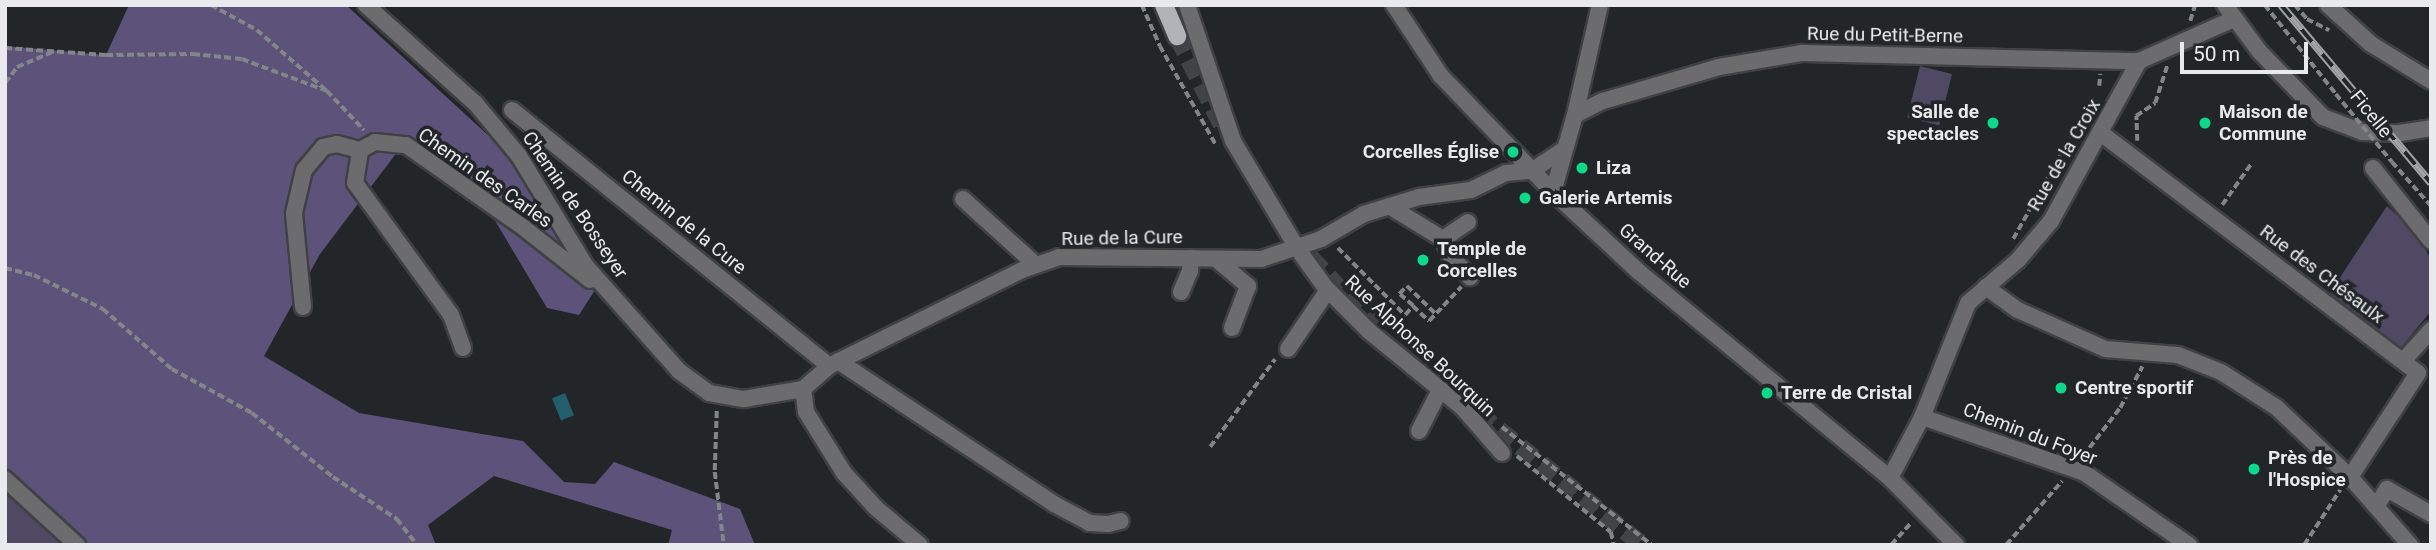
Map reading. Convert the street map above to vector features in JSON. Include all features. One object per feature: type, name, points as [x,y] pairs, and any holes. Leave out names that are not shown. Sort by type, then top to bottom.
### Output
[{"type":"main road","points":[[1164,5],[1177,36]]},
{"type":"street","name":"Chemin de Bosseyer","points":[[366,5],[476,104],[519,156],[585,265],[679,371],[709,393],[744,399],[803,389]]},
{"type":"street","name":"Rue Alphonse Bourquin","points":[[1187,5],[1233,141],[1297,248],[1328,290],[1370,332],[1461,407],[1502,453]]},
{"type":"street","name":"Grand-Rue","points":[[1394,5],[1441,76],[1531,171],[1639,272],[1890,478],[1956,545]]},
{"type":"street","points":[[1553,192],[1562,151],[1575,115],[1600,5]]},
{"type":"street","points":[[2351,5],[2334,18],[2431,81]]},
{"type":"street","points":[[2229,12],[2306,102],[2333,123],[2362,132],[2400,133],[2431,128]]},
{"type":"street","name":"Rue du Petit-Berne","points":[[1575,115],[1603,101],[1720,67],[1801,53],[2139,61],[2229,12]]},
{"type":"street","name":"Rue de la Croix","points":[[1890,478],[1922,417],[1968,303],[2018,260],[2051,221],[2102,134],[2139,61]]},
{"type":"street","name":"Chemin de la Cure","points":[[512,110],[834,364],[1054,504],[1089,523],[1108,524],[1121,521]]},
{"type":"street","name":"Rue des Chésaulx","points":[[2102,134],[2403,361]]},
{"type":"street","name":"Chemin des Carles","points":[[303,307],[294,213],[304,170],[323,147],[337,144],[406,145],[524,228],[611,297]]},
{"type":"street","points":[[368,146],[355,183],[452,315],[463,348]]},
{"type":"street","points":[[1531,171],[1562,151]]},
{"type":"street","points":[[2373,167],[2431,242]]},
{"type":"street","name":"Rue de la Cure","points":[[803,389],[834,364],[1036,265],[1059,257],[1261,259],[1329,235],[1364,214],[1419,197],[1471,190],[1506,173],[1531,171]]},
{"type":"street","points":[[963,199],[1036,265]]},
{"type":"street","points":[[1389,206],[1443,239],[1450,255],[1470,277]]},
{"type":"street","points":[[1443,239],[1468,222]]},
{"type":"street","points":[[1181,292],[1190,271],[1191,258]]},
{"type":"street","points":[[1216,259],[1248,286],[1232,328]]},
{"type":"street","points":[[1986,287],[2018,310],[2105,349],[2178,355],[2221,372],[2276,407],[2345,481],[2376,505],[2406,543]]},
{"type":"street","points":[[1290,345],[1328,290]]},
{"type":"street","points":[[2345,481],[2418,373],[2403,361],[2431,330]]},
{"type":"street","points":[[803,389],[806,412],[844,473],[876,508],[920,545]]},
{"type":"street","points":[[1419,431],[1440,390]]},
{"type":"street","name":"Chemin du Foyer","points":[[1922,417],[2073,468],[2154,518],[2189,545]]},
{"type":"street","points":[[5,479],[77,545]]},
{"type":"street","points":[[2376,505],[2387,489],[2431,514]]},
{"type":"path","points":[[211,5],[257,30],[327,91],[368,146]]},
{"type":"path","name":"Ficelle","points":[[2265,5],[2431,206]]},
{"type":"path","points":[[2295,5],[2306,19],[2334,18]]},
{"type":"path","points":[[5,48],[192,54],[242,59],[327,91]]},
{"type":"path","points":[[5,83],[18,67],[54,51]]},
{"type":"path","points":[[2126,152],[2137,140],[2136,116],[2155,103],[2167,64],[2176,59]]},
{"type":"path","points":[[2009,246],[2093,97]]},
{"type":"path","points":[[2213,218],[2251,164]]},
{"type":"path","points":[[1329,235],[1343,255],[1405,315],[1413,306]]},
{"type":"path","points":[[5,268],[34,275],[103,309],[172,369],[252,413],[333,477],[397,519],[417,545]]},
{"type":"path","points":[[1436,314],[1407,286],[1399,294],[1429,321],[1436,314],[1470,277]]},
{"type":"path","points":[[1210,447],[1289,340],[1290,345]]},
{"type":"path","points":[[2006,545],[2073,468],[2120,408],[2150,352]]},
{"type":"path","points":[[720,395],[715,472],[724,545]]},
{"type":"path","points":[[1498,423],[1652,545]]},
{"type":"path","points":[[1502,453],[1519,456],[1529,464],[1611,532],[1614,545]]},
{"type":"path","points":[[2304,545],[2345,481]]},
{"type":"path","points":[[1891,545],[1922,511]]},
{"type":"shaded area","points":[[129,5],[346,5],[512,157],[595,290],[579,315],[547,308],[484,202],[401,147],[320,254],[264,356],[359,413],[523,441],[564,482],[595,484],[614,462],[740,509],[755,545],[668,545],[672,530],[494,476],[428,525],[436,545],[71,545],[5,484],[5,46],[106,55]]},
{"type":"shaded area","points":[[1920,66],[1952,74],[1939,125],[1907,117]]},
{"type":"shaded area","points":[[2387,206],[2415,232],[2431,259],[2431,311],[2400,349],[2329,294]]},
{"type":"shaded area","points":[[5,492],[62,545],[5,545]]},
{"type":"water","points":[[565,393],[574,415],[561,420],[552,398]]},
{"type":"tunnel","points":[[1177,36],[1223,127]]},
{"type":"tunnel","points":[[1310,257],[1379,331]]},
{"type":"tunnel","points":[[1457,396],[1642,545]]},
{"type":"railway","points":[[2281,5],[2431,183]]},
{"type":"place","name":"Salle de spectacles","points":[[1993,123]]},
{"type":"place","name":"Maison de Commune","points":[[2205,123]]},
{"type":"place","name":"Corcelles Église","points":[[1513,152]]},
{"type":"place","name":"Liza","points":[[1582,168]]},
{"type":"place","name":"Galerie Artemis","points":[[1525,198]]},
{"type":"place","name":"Temple de Corcelles","points":[[1423,260]]},
{"type":"place","name":"Centre sportif","points":[[2061,388]]},
{"type":"place","name":"Terre de Cristal","points":[[1767,393]]},
{"type":"place","name":"Près de l'Hospice","points":[[2254,469]]}]
